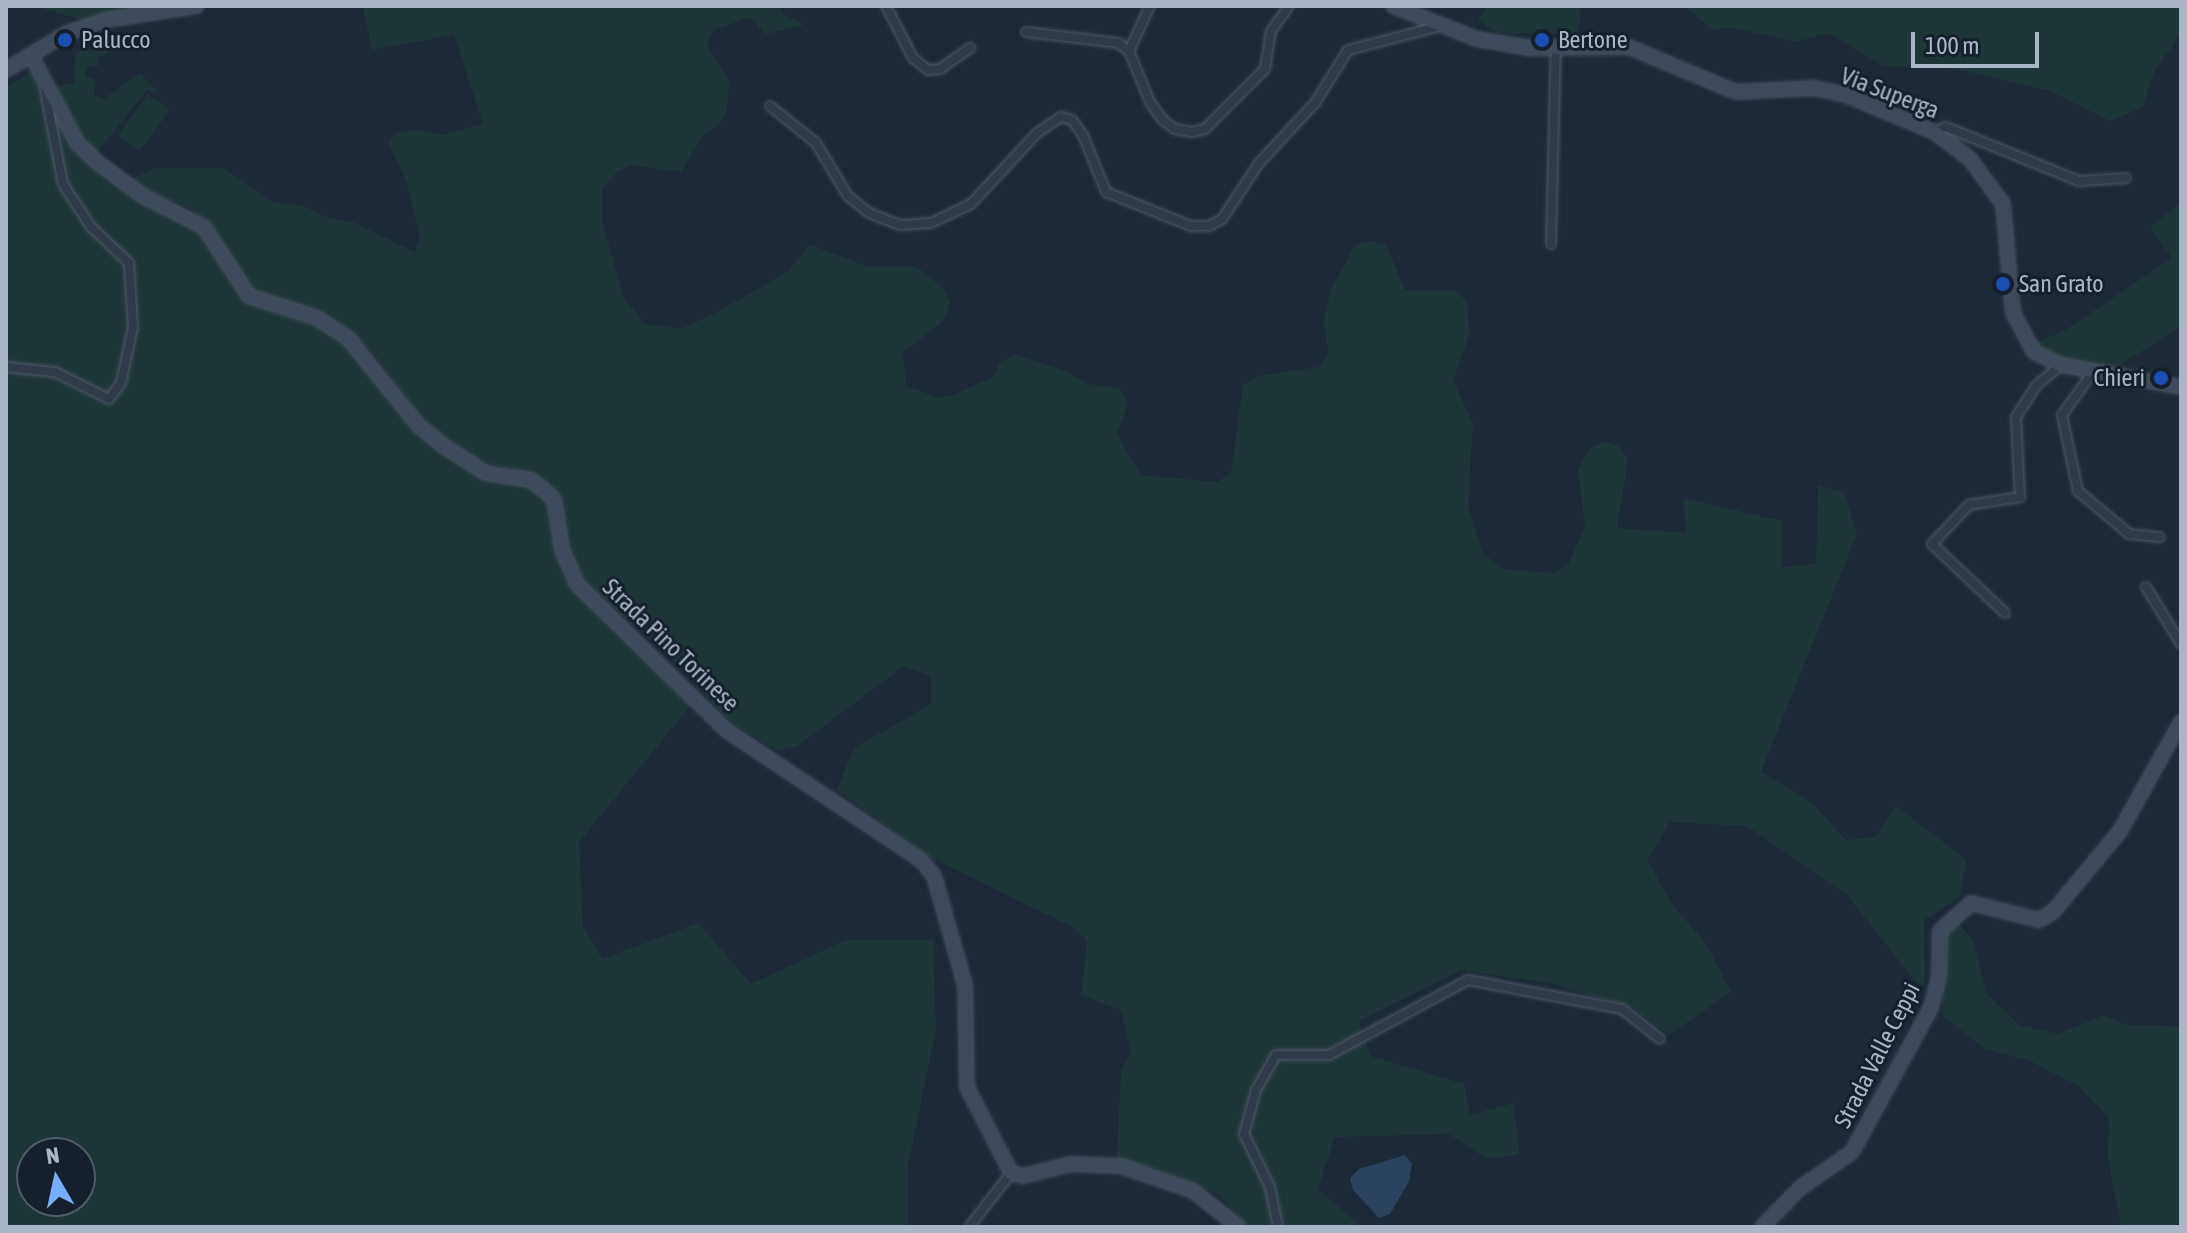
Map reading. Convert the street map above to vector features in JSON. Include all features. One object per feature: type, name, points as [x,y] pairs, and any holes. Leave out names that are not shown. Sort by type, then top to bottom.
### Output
[{"type":"street","points":[[6,70],[67,33],[106,20],[197,6]]},
{"type":"street","points":[[886,6],[913,58],[928,70],[940,69],[970,48]]},
{"type":"street","points":[[1129,51],[1150,6]]},
{"type":"street","points":[[1026,32],[1091,36],[1129,51],[1151,104],[1163,120],[1175,129],[1205,129],[1265,69],[1271,31],[1289,6]]},
{"type":"street","name":"Via Superga","points":[[1393,6],[1477,39],[1556,46],[1629,47],[1749,95],[1814,88],[1846,95],[1934,132],[1970,159],[2003,204],[2015,321],[2034,352],[2061,365],[2181,387]]},
{"type":"street","points":[[770,106],[816,143],[848,196],[869,213],[901,225],[931,223],[971,204],[1037,133],[1061,117],[1072,120],[1083,135],[1106,192],[1191,226],[1209,226],[1222,219],[1259,163],[1315,103],[1348,50],[1441,26]]},
{"type":"street","points":[[1551,244],[1556,46]]},
{"type":"street","name":"Strada Pino Torinese","points":[[31,55],[77,143],[127,185],[204,227],[249,296],[336,329],[366,355],[418,425],[445,447],[486,473],[531,480],[544,490],[554,499],[562,549],[577,584],[726,730],[921,860],[934,876],[965,985],[967,1087],[1011,1173]]},
{"type":"street","points":[[6,367],[55,372],[109,399],[121,383],[133,327],[129,263],[91,227],[63,184],[44,85]]},
{"type":"street","points":[[1934,132],[1946,127],[2079,181],[2126,178]]},
{"type":"street","points":[[2005,613],[1932,544],[1969,505],[2020,497],[2016,417],[2037,385],[2061,365]]},
{"type":"street","points":[[2093,372],[2062,415],[2078,491],[2129,534],[2160,537]]},
{"type":"street","points":[[2146,587],[2181,644]]},
{"type":"street","name":"Strada Valle Ceppi","points":[[1762,1227],[1800,1188],[1852,1152],[1931,1008],[1940,931],[1971,903],[2039,920],[2053,912],[2120,831],[2181,722]]},
{"type":"street","points":[[1278,1227],[1270,1187],[1244,1134],[1256,1090],[1276,1055],[1329,1055],[1468,980],[1622,1009],[1660,1039]]},
{"type":"street","points":[[969,1227],[1011,1173],[1023,1176],[1071,1164],[1121,1166],[1193,1191],[1239,1227]]},
{"type":"green space","points":[[35,6],[172,6],[86,21]]},
{"type":"green space","points":[[363,6],[780,6],[782,13],[804,25],[766,34],[750,17],[714,30],[707,45],[729,80],[727,110],[719,125],[705,133],[681,172],[633,165],[618,171],[602,189],[602,222],[624,298],[645,324],[681,329],[717,312],[789,271],[809,244],[868,267],[917,267],[943,288],[950,302],[945,319],[903,353],[906,386],[936,397],[951,396],[993,377],[1000,362],[1015,355],[1061,369],[1089,384],[1120,389],[1128,403],[1117,434],[1141,475],[1218,482],[1231,472],[1243,385],[1257,376],[1319,367],[1329,353],[1323,322],[1331,289],[1356,244],[1372,241],[1386,245],[1405,290],[1454,290],[1467,301],[1469,335],[1453,381],[1473,423],[1468,505],[1482,552],[1502,569],[1553,573],[1568,565],[1585,527],[1578,470],[1589,449],[1604,441],[1620,446],[1628,460],[1617,528],[1686,533],[1684,498],[1782,521],[1781,567],[1816,564],[1818,485],[1844,492],[1857,534],[1761,772],[1811,802],[1846,840],[1875,837],[1896,806],[1967,860],[1959,898],[1924,920],[1925,987],[1914,980],[1847,895],[1747,826],[1670,822],[1647,860],[1674,907],[1705,942],[1731,992],[1669,1035],[1632,1008],[1553,984],[1461,970],[1359,1021],[1370,1056],[1464,1084],[1470,1115],[1514,1103],[1519,1154],[1487,1159],[1449,1134],[1335,1137],[1318,1189],[1362,1227],[1249,1227],[1219,1195],[1157,1169],[1117,1160],[1121,1071],[1131,1051],[1121,1010],[1081,995],[1087,941],[1074,928],[930,857],[837,790],[854,748],[931,704],[931,676],[904,666],[796,747],[778,751],[729,721],[675,662],[582,580],[568,548],[560,496],[549,485],[533,474],[474,460],[423,420],[371,351],[340,323],[252,290],[209,222],[189,208],[125,182],[155,168],[224,168],[272,202],[304,206],[326,217],[355,223],[415,252],[420,237],[406,180],[388,143],[395,133],[416,129],[442,135],[483,124],[454,35],[372,50]]},
{"type":"green space","points":[[1487,6],[1581,6],[1579,33],[1497,33],[1478,20]]},
{"type":"green space","points":[[1686,6],[2181,6],[2181,33],[2153,74],[2143,107],[2110,121],[2050,91],[1956,69],[1883,66],[1828,33],[1795,42],[1735,28],[1711,29]]},
{"type":"green space","points":[[105,45],[116,49],[99,57],[98,66],[87,66],[85,76],[96,80],[94,95],[104,99],[140,73],[159,93],[147,90],[95,155],[81,141],[52,87],[74,83],[75,53]]},
{"type":"green space","points":[[36,68],[47,119],[52,108],[75,152],[131,196],[201,231],[245,300],[333,333],[362,359],[414,429],[442,451],[485,478],[528,486],[541,494],[548,502],[556,551],[572,588],[668,676],[691,705],[579,842],[583,926],[602,959],[698,923],[751,984],[846,940],[933,940],[936,1028],[908,1166],[908,1227],[6,1227],[6,88]],"holes":[[[48,130],[64,183],[91,225],[130,263],[132,275],[88,227],[61,185]]]},
{"type":"green space","points":[[148,94],[170,110],[140,151],[118,135]]},
{"type":"green space","points":[[2181,203],[2181,327],[2116,367],[2060,359],[2033,344],[2064,331],[2172,258],[2150,227]]},
{"type":"green space","points":[[1958,923],[1974,942],[1986,993],[2019,1025],[2058,1034],[2104,1015],[2125,1025],[2181,1026],[2181,1227],[2121,1227],[2108,1158],[2109,1118],[2077,1085],[2030,1061],[1985,1049],[1943,1016],[1940,940]]},
{"type":"water","points":[[1405,1155],[1412,1163],[1409,1181],[1390,1214],[1379,1218],[1353,1190],[1350,1178],[1359,1169]]},
{"type":"place","name":"Palucco","points":[[65,40]]},
{"type":"place","name":"Bertone","points":[[1542,40]]},
{"type":"place","name":"San Grato","points":[[2003,284]]},
{"type":"place","name":"Chieri","points":[[2161,378]]}]
